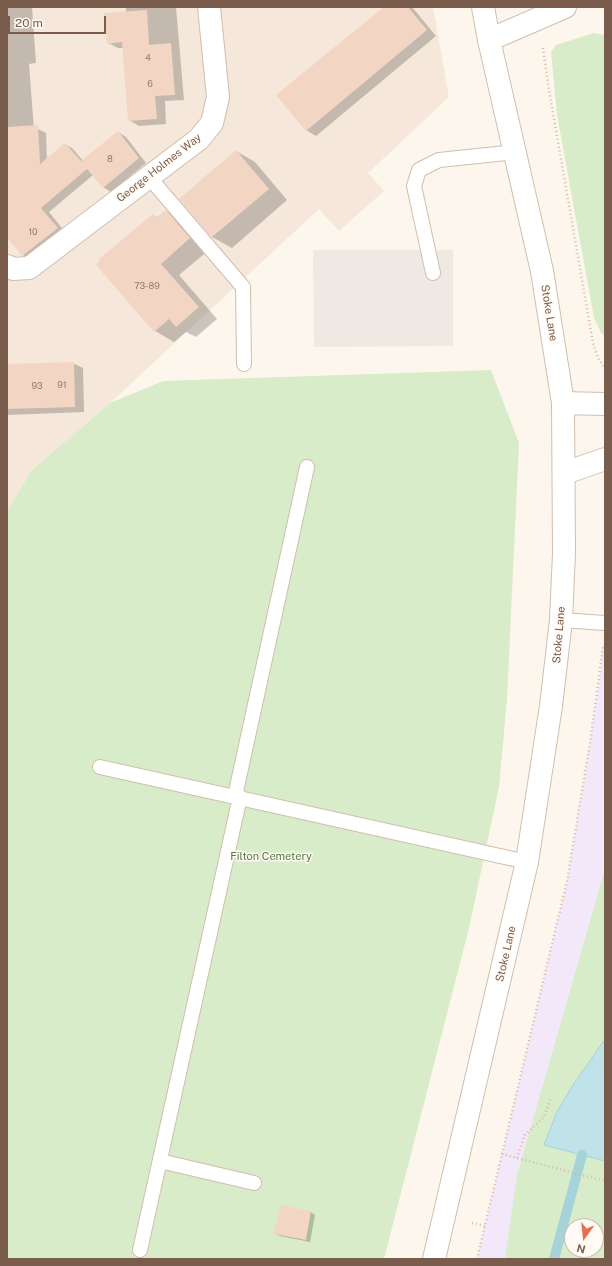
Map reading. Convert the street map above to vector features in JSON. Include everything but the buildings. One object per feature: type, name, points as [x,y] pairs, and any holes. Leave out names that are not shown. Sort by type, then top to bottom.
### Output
[{"type":"street","name":"George Holmes Way","points":[[7,266],[13,269],[28,268],[199,139],[212,123],[218,97],[209,7]]},
{"type":"street","name":"Stoke Lane","points":[[434,1259],[527,862],[551,706],[561,620],[564,553],[565,473],[563,403],[542,271],[516,152],[489,40],[483,7]]},
{"type":"street","points":[[489,40],[565,7]]},
{"type":"street","points":[[563,403],[605,404]]},
{"type":"street","points":[[565,473],[605,459]]},
{"type":"lane","points":[[433,273],[414,186],[419,170],[439,160],[516,152]]},
{"type":"lane","points":[[149,177],[244,287],[244,364]]},
{"type":"lane","points":[[140,1250],[307,467]]},
{"type":"lane","points":[[561,620],[605,623]]},
{"type":"lane","points":[[100,767],[238,796],[527,862]]},
{"type":"lane","points":[[160,1161],[254,1183]]},
{"type":"path","points":[[539,18],[549,90],[593,343],[598,358],[605,368]]},
{"type":"path","points":[[477,1259],[567,881],[590,743],[601,667],[605,623]]},
{"type":"path","points":[[517,1158],[525,1135],[544,1117],[552,1097]]},
{"type":"path","points":[[502,1154],[605,1181]]},
{"type":"shaded area","points":[[7,7],[433,7],[449,97],[368,173],[384,191],[339,231],[319,209],[110,403],[32,470],[7,511]]},
{"type":"shaded area","points":[[313,250],[453,250],[453,346],[314,347]]},
{"type":"shaded area","points":[[605,621],[605,1259],[477,1259],[567,881],[601,667]]},
{"type":"green space","points":[[594,33],[605,35],[605,336],[601,333],[594,318],[557,115],[551,52],[556,45]]},
{"type":"green space","name":"Filton Cemetery","points":[[491,370],[519,443],[507,699],[499,787],[469,928],[384,1259],[7,1259],[7,511],[32,470],[110,403],[163,381]]},
{"type":"green space","points":[[605,869],[605,1259],[505,1259],[517,1175]]},
{"type":"water","points":[[605,1039],[605,1161],[544,1145],[557,1112],[573,1085]]},
{"type":"waterway","points":[[554,1259],[582,1155]]}]
